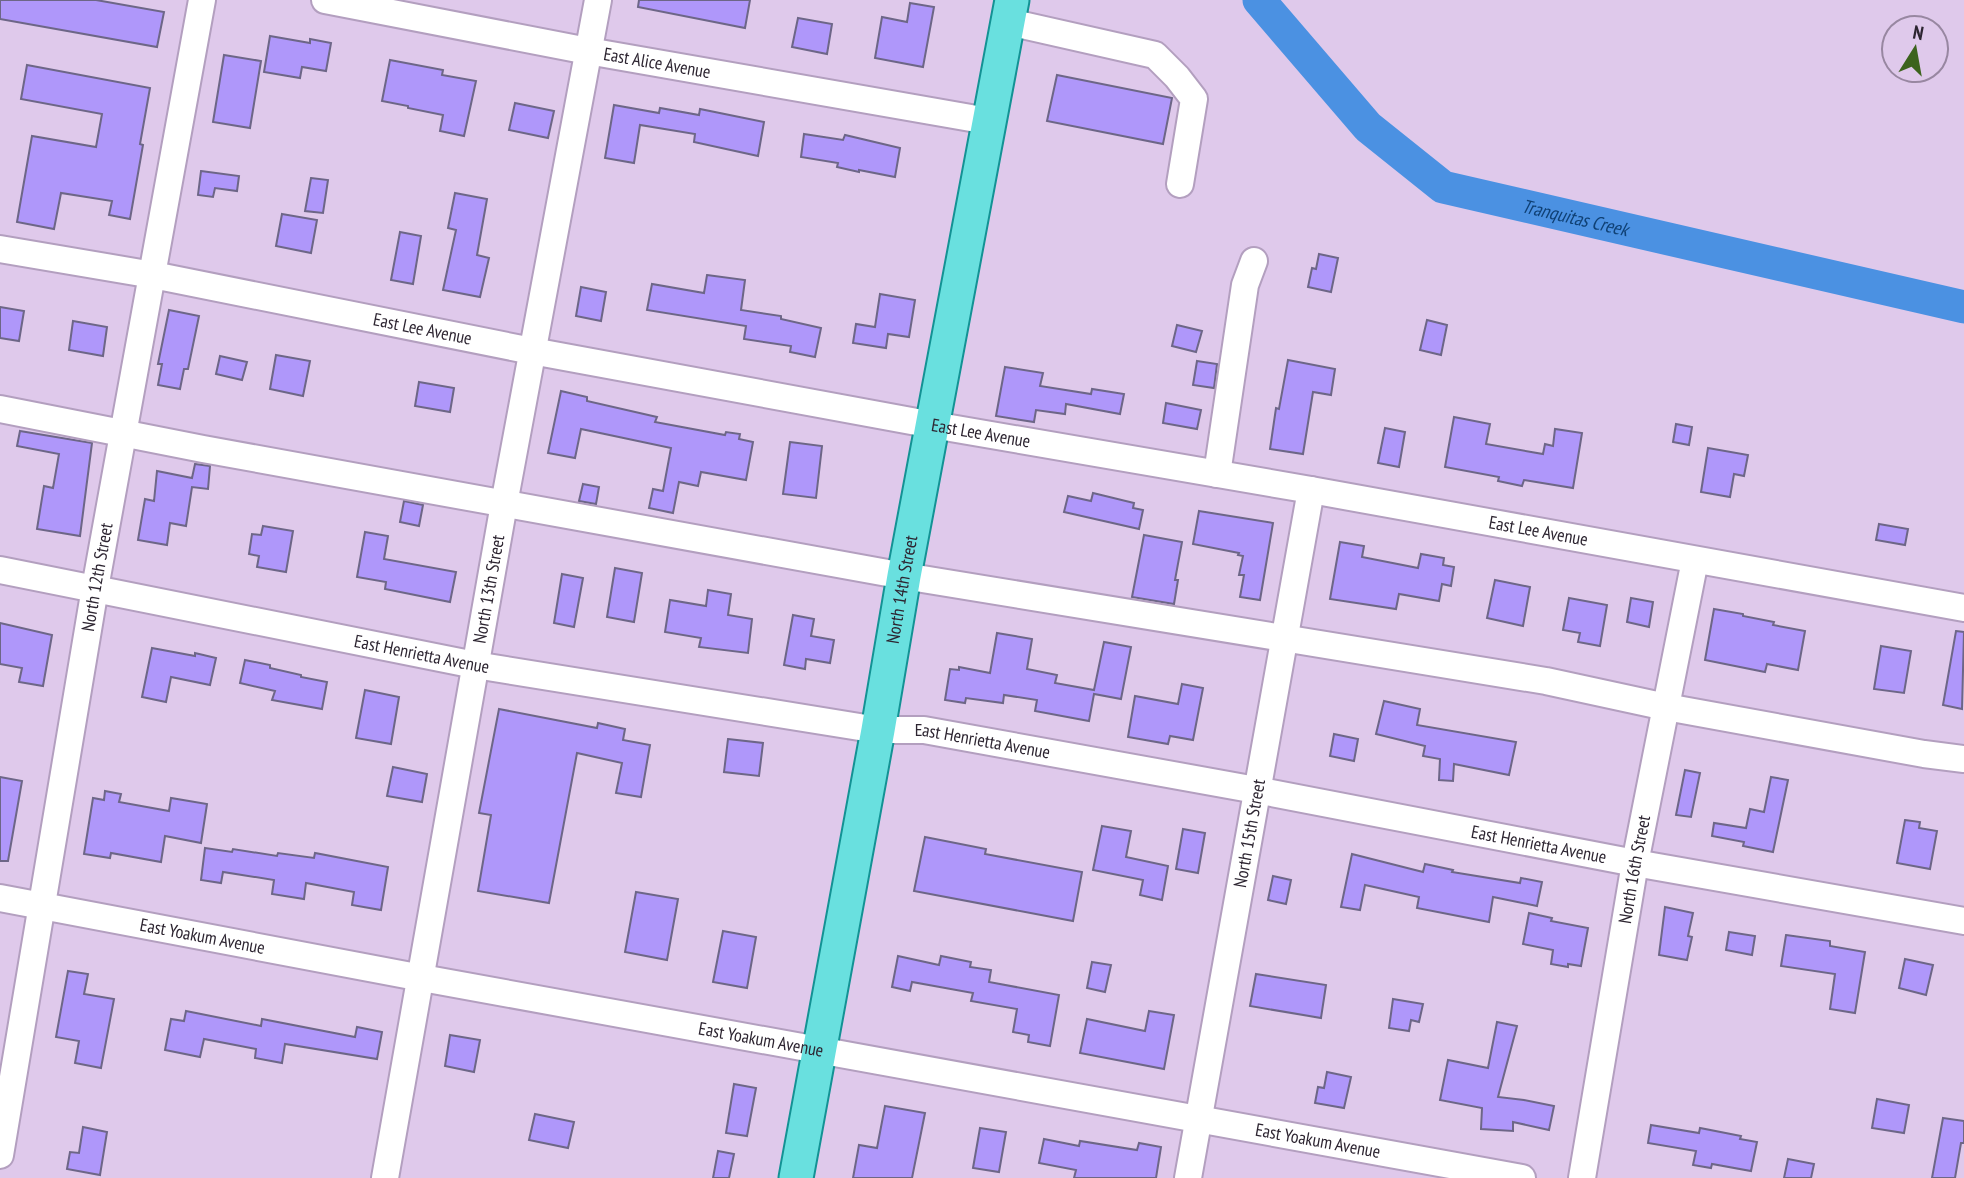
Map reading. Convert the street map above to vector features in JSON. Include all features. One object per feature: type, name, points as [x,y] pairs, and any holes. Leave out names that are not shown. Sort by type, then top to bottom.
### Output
[{"type":"main road","name":"North 14th Street","points":[[796,1178],[904,576],[988,121],[1011,11]]},
{"type":"street","name":"North 12th Street","points":[[0,1155],[6,1077],[43,905],[95,588],[202,0]]},
{"type":"street","name":"East Alice Avenue","points":[[326,0],[588,51],[988,121]]},
{"type":"street","name":"North 13th Street","points":[[385,1178],[475,665],[597,0]]},
{"type":"street","points":[[1011,11],[1155,55],[1177,77],[1194,99],[1180,184]]},
{"type":"street","name":"East Lee Avenue","points":[[0,249],[153,275],[532,351],[933,425],[1964,608]]},
{"type":"street","points":[[1217,474],[1244,285],[1254,261]]},
{"type":"street","points":[[0,409],[904,576],[1546,681],[1666,707],[1964,759]]},
{"type":"street","name":"North 15th Street","points":[[1188,1178],[1311,490]]},
{"type":"street","name":"North 16th Street","points":[[1582,1178],[1635,863],[1695,560]]},
{"type":"street","name":"East Henrietta Avenue","points":[[0,570],[475,665],[878,730],[924,730],[1635,863],[1964,921]]},
{"type":"street","name":"East Yoakum Avenue","points":[[0,898],[422,978],[1522,1178]]},
{"type":"building","points":[[0,0],[96,0],[164,12],[157,47],[0,19]]},
{"type":"building","points":[[639,0],[750,0],[745,28],[638,7]]},
{"type":"building","points":[[910,3],[934,7],[923,67],[875,58],[882,17],[907,22]]},
{"type":"building","points":[[798,18],[832,24],[827,54],[792,47]]},
{"type":"building","points":[[270,36],[310,43],[310,39],[331,43],[326,71],[302,67],[300,78],[264,72]]},
{"type":"building","points":[[224,55],[261,61],[250,128],[213,122]]},
{"type":"building","points":[[390,60],[443,70],[442,75],[476,81],[464,136],[440,131],[443,115],[382,101]]},
{"type":"building","points":[[27,65],[150,88],[130,219],[109,215],[112,201],[61,193],[54,229],[17,222],[32,136],[96,147],[102,114],[21,99]]},
{"type":"building","points":[[1057,75],[1172,98],[1163,144],[1047,121]]},
{"type":"building","points":[[515,103],[554,111],[548,138],[509,130]]},
{"type":"building","points":[[614,105],[659,113],[660,108],[699,115],[700,109],[764,122],[758,156],[694,142],[695,134],[640,125],[634,163],[605,158]]},
{"type":"building","points":[[804,134],[843,140],[845,135],[900,148],[895,177],[859,172],[837,167],[838,163],[801,157]]},
{"type":"building","points":[[201,171],[239,176],[237,191],[215,188],[213,197],[198,195]]},
{"type":"building","points":[[311,178],[328,180],[323,213],[305,211]]},
{"type":"building","points":[[455,193],[487,199],[477,255],[489,258],[480,297],[443,290],[456,230],[448,228]]},
{"type":"building","points":[[282,214],[317,220],[311,253],[276,246]]},
{"type":"building","points":[[400,232],[421,236],[413,284],[391,280]]},
{"type":"building","points":[[1319,254],[1338,258],[1331,292],[1308,287],[1312,268],[1316,269]]},
{"type":"building","points":[[707,275],[745,280],[741,310],[781,316],[781,319],[821,328],[815,357],[790,352],[791,346],[744,339],[746,326],[647,310],[652,284],[704,293]]},
{"type":"building","points":[[581,287],[606,292],[601,321],[576,316]]},
{"type":"building","points":[[880,294],[915,300],[909,337],[888,334],[886,348],[853,343],[856,324],[875,327]]},
{"type":"building","points":[[0,307],[24,311],[19,341],[0,338]]},
{"type":"building","points":[[169,310],[199,316],[188,369],[184,369],[180,389],[158,385],[162,364],[158,364]]},
{"type":"building","points":[[1427,320],[1447,325],[1441,355],[1420,350]]},
{"type":"building","points":[[73,321],[107,327],[103,356],[69,350]]},
{"type":"building","points":[[1177,325],[1202,331],[1196,352],[1172,346]]},
{"type":"building","points":[[276,355],[310,361],[303,396],[270,389]]},
{"type":"building","points":[[220,356],[247,362],[242,380],[216,374]]},
{"type":"building","points":[[1288,360],[1335,369],[1331,395],[1313,392],[1303,454],[1270,449],[1276,408],[1279,409]]},
{"type":"building","points":[[1197,361],[1217,364],[1214,388],[1193,385]]},
{"type":"building","points":[[1005,367],[1043,373],[1040,386],[1091,394],[1092,389],[1124,394],[1120,414],[1066,404],[1065,414],[1036,410],[1034,422],[996,416]]},
{"type":"building","points":[[419,382],[454,388],[450,412],[415,406]]},
{"type":"building","points":[[561,391],[587,397],[587,401],[657,417],[655,422],[725,435],[726,432],[740,434],[739,439],[753,442],[746,480],[701,472],[698,486],[679,482],[673,513],[649,508],[653,489],[663,491],[671,448],[581,429],[575,458],[548,453]]},
{"type":"building","points":[[1166,403],[1201,410],[1197,429],[1163,423]]},
{"type":"building","points":[[1454,417],[1490,424],[1486,444],[1543,454],[1545,444],[1553,446],[1555,429],[1582,433],[1573,488],[1524,480],[1522,486],[1498,481],[1499,477],[1445,467]]},
{"type":"building","points":[[1676,424],[1692,427],[1689,445],[1673,442]]},
{"type":"building","points":[[1385,428],[1405,432],[1399,467],[1378,463]]},
{"type":"building","points":[[20,431],[92,443],[80,536],[37,529],[44,486],[53,488],[59,454],[17,446]]},
{"type":"building","points":[[790,442],[822,446],[816,498],[783,494]]},
{"type":"building","points":[[1708,448],[1748,455],[1744,476],[1734,474],[1730,497],[1701,492]]},
{"type":"building","points":[[195,464],[210,466],[208,489],[192,487],[186,526],[170,523],[167,545],[138,540],[145,499],[154,501],[157,471],[192,478]]},
{"type":"building","points":[[583,484],[599,487],[596,504],[579,501]]},
{"type":"building","points":[[1093,493],[1134,503],[1133,508],[1143,510],[1139,529],[1064,512],[1068,496],[1091,501]]},
{"type":"building","points":[[404,501],[423,505],[419,526],[400,522]]},
{"type":"building","points":[[1199,511],[1273,523],[1260,600],[1240,597],[1244,575],[1239,575],[1243,556],[1193,544]]},
{"type":"building","points":[[1879,524],[1908,529],[1905,545],[1876,540]]},
{"type":"building","points":[[263,526],[293,531],[286,572],[257,567],[259,556],[249,554],[252,534],[261,535]]},
{"type":"building","points":[[365,532],[388,536],[384,559],[456,572],[450,602],[385,589],[386,582],[357,577]]},
{"type":"building","points":[[1144,535],[1182,542],[1174,604],[1132,597]]},
{"type":"building","points":[[1340,542],[1364,546],[1362,557],[1418,568],[1421,554],[1444,558],[1443,565],[1454,567],[1451,586],[1442,584],[1439,601],[1399,594],[1396,609],[1330,599]]},
{"type":"building","points":[[615,568],[642,573],[634,622],[607,617]]},
{"type":"building","points":[[562,574],[583,578],[574,627],[554,623]]},
{"type":"building","points":[[1495,580],[1530,587],[1523,626],[1487,618]]},
{"type":"building","points":[[708,590],[731,594],[728,615],[752,619],[748,653],[699,647],[701,638],[665,632],[670,600],[706,606]]},
{"type":"building","points":[[1569,598],[1607,605],[1600,646],[1578,642],[1580,633],[1563,630]]},
{"type":"building","points":[[1631,598],[1653,602],[1649,627],[1627,622]]},
{"type":"building","points":[[1714,609],[1805,631],[1798,670],[1767,664],[1765,672],[1705,660]]},
{"type":"building","points":[[793,615],[814,619],[811,636],[834,640],[830,663],[806,659],[805,669],[784,665]]},
{"type":"building","points":[[0,623],[52,635],[43,686],[19,682],[22,668],[0,664]]},
{"type":"building","points":[[1956,631],[1964,632],[1962,709],[1943,705]]},
{"type":"building","points":[[997,633],[1032,639],[1027,669],[1057,675],[1055,683],[1094,690],[1104,642],[1131,647],[1121,699],[1094,694],[1089,721],[1035,711],[1037,700],[1004,695],[1003,703],[966,698],[965,703],[945,700],[950,669],[959,670],[959,667],[990,673]]},
{"type":"building","points":[[1881,646],[1911,651],[1904,693],[1874,689]]},
{"type":"building","points":[[152,648],[216,658],[210,685],[171,677],[166,702],[142,697]]},
{"type":"building","points":[[245,660],[327,682],[322,709],[272,700],[275,691],[240,683]]},
{"type":"building","points":[[1182,684],[1203,688],[1193,740],[1170,736],[1168,744],[1128,737],[1135,696],[1178,704]]},
{"type":"building","points":[[365,690],[399,697],[391,744],[356,738]]},
{"type":"building","points":[[1384,701],[1420,709],[1417,725],[1516,742],[1509,775],[1454,764],[1453,781],[1439,780],[1440,759],[1423,756],[1425,746],[1376,734]]},
{"type":"building","points":[[499,709],[597,728],[598,723],[625,729],[623,740],[650,745],[641,797],[616,793],[622,763],[577,753],[549,903],[478,891],[491,815],[479,813]]},
{"type":"building","points":[[1334,734],[1358,739],[1354,761],[1330,756]]},
{"type":"building","points":[[728,739],[763,743],[759,776],[724,772]]},
{"type":"building","points":[[393,767],[427,774],[422,802],[387,796]]},
{"type":"building","points":[[1685,770],[1700,773],[1691,817],[1676,815]]},
{"type":"building","points":[[0,777],[22,781],[8,861],[0,861]]},
{"type":"building","points":[[1771,777],[1788,780],[1773,852],[1743,846],[1744,842],[1712,836],[1714,823],[1746,828],[1750,809],[1764,812]]},
{"type":"building","points":[[105,791],[121,794],[119,802],[169,811],[171,798],[207,804],[201,843],[165,836],[161,862],[111,853],[110,858],[84,854],[93,798],[104,800]]},
{"type":"building","points":[[1905,820],[1920,822],[1919,828],[1937,831],[1930,869],[1897,863]]},
{"type":"building","points":[[1102,826],[1131,831],[1126,857],[1168,866],[1162,900],[1140,895],[1143,880],[1093,870]]},
{"type":"building","points":[[1183,829],[1205,833],[1198,873],[1176,869]]},
{"type":"building","points":[[925,837],[986,849],[985,854],[1082,872],[1073,921],[914,891]]},
{"type":"building","points":[[205,848],[314,858],[315,853],[388,867],[381,910],[352,905],[354,892],[306,883],[304,899],[272,894],[274,880],[223,872],[221,883],[201,880]]},
{"type":"building","points":[[1352,854],[1423,872],[1425,864],[1453,870],[1452,872],[1520,883],[1521,878],[1542,882],[1537,906],[1493,897],[1489,922],[1417,908],[1419,897],[1365,885],[1360,910],[1341,907]]},
{"type":"building","points":[[1273,876],[1291,880],[1286,904],[1268,900]]},
{"type":"building","points":[[636,892],[678,899],[667,960],[625,952]]},
{"type":"building","points":[[1665,907],[1693,913],[1687,960],[1659,955]]},
{"type":"building","points":[[1529,913],[1552,918],[1551,921],[1588,928],[1581,966],[1551,964],[1553,950],[1523,944]]},
{"type":"building","points":[[723,931],[756,937],[747,988],[713,982]]},
{"type":"building","points":[[1729,932],[1755,936],[1752,955],[1726,950]]},
{"type":"building","points":[[1786,935],[1830,941],[1830,946],[1865,952],[1855,1013],[1830,1009],[1835,974],[1781,966]]},
{"type":"building","points":[[898,956],[939,965],[941,956],[971,962],[970,967],[991,970],[989,982],[1059,995],[1050,1046],[1028,1042],[1029,1035],[1013,1032],[1017,1009],[971,1001],[973,993],[912,982],[910,991],[892,987]]},
{"type":"building","points":[[1905,959],[1933,965],[1926,995],[1899,988]]},
{"type":"building","points":[[1092,962],[1111,965],[1105,992],[1087,988]]},
{"type":"building","points":[[68,971],[88,974],[84,994],[114,999],[101,1068],[75,1063],[79,1041],[56,1037]]},
{"type":"building","points":[[1256,974],[1326,985],[1321,1018],[1250,1006]]},
{"type":"building","points":[[1393,999],[1423,1004],[1419,1022],[1411,1020],[1409,1031],[1389,1028]]},
{"type":"building","points":[[186,1011],[261,1026],[262,1019],[355,1037],[357,1027],[382,1032],[377,1059],[285,1044],[282,1063],[255,1058],[256,1049],[204,1039],[200,1057],[165,1050],[171,1019],[184,1021]]},
{"type":"building","points":[[1149,1011],[1174,1015],[1164,1069],[1080,1053],[1087,1019],[1145,1031]]},
{"type":"building","points":[[1497,1022],[1517,1026],[1498,1097],[1554,1106],[1549,1130],[1513,1122],[1513,1131],[1481,1129],[1482,1108],[1440,1100],[1448,1060],[1488,1068]]},
{"type":"building","points":[[450,1035],[480,1040],[474,1072],[445,1066]]},
{"type":"building","points":[[1327,1072],[1351,1077],[1344,1108],[1315,1103],[1318,1087],[1324,1088]]},
{"type":"building","points":[[734,1084],[756,1088],[747,1136],[726,1133]]},
{"type":"building","points":[[1877,1099],[1909,1105],[1904,1133],[1872,1128]]},
{"type":"building","points":[[885,1106],[925,1113],[912,1178],[853,1178],[859,1145],[877,1148]]},
{"type":"building","points":[[535,1114],[574,1122],[568,1148],[529,1140]]},
{"type":"building","points":[[1943,1118],[1964,1121],[1964,1143],[1961,1143],[1955,1178],[1932,1178]]},
{"type":"building","points":[[1651,1125],[1699,1133],[1700,1128],[1757,1142],[1751,1171],[1712,1164],[1711,1168],[1693,1165],[1696,1151],[1648,1143]]},
{"type":"building","points":[[83,1127],[107,1132],[100,1175],[67,1169],[70,1152],[79,1153]]},
{"type":"building","points":[[980,1128],[1006,1132],[999,1172],[973,1168]]},
{"type":"building","points":[[1044,1139],[1079,1146],[1080,1141],[1137,1150],[1139,1143],[1161,1147],[1156,1178],[1074,1178],[1076,1170],[1039,1163]]},
{"type":"building","points":[[718,1151],[734,1154],[729,1178],[713,1178]]},
{"type":"building","points":[[1788,1159],[1814,1164],[1811,1178],[1784,1178]]},
{"type":"waterway","name":"Tranquitas Creek","points":[[1259,0],[1368,127],[1443,187],[1964,307]]}]
